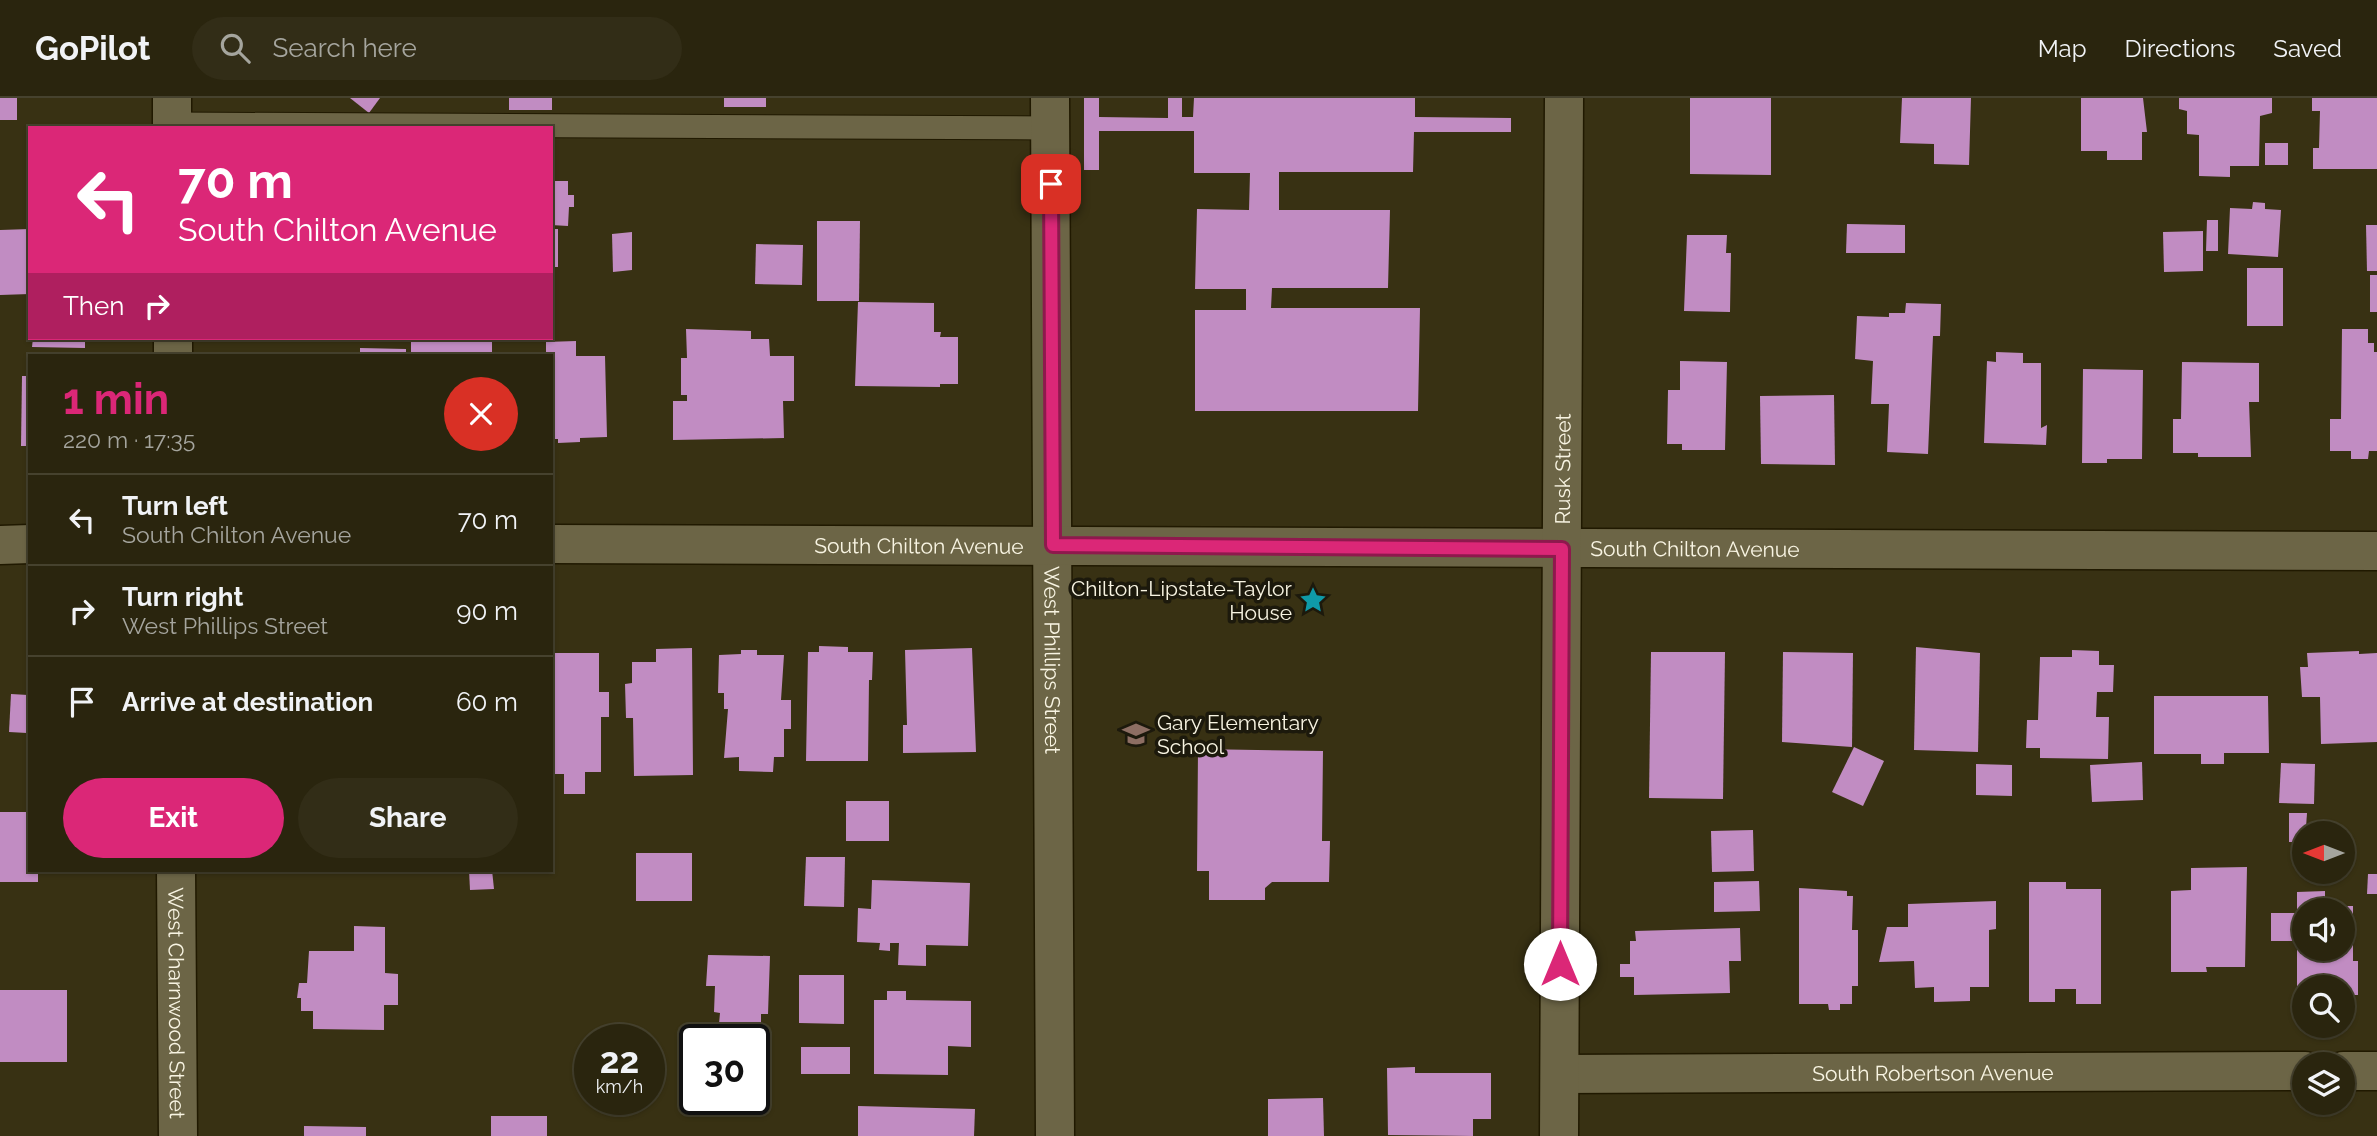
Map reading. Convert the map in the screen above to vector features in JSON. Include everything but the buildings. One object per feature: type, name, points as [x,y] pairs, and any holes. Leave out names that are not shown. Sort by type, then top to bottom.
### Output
[{"type":"street","name":"Rusk Street","points":[[1559,1136],[1564,98]]},
{"type":"street","name":"West Phillips Street","points":[[1050,113],[1055,1136]]},
{"type":"street","points":[[0,545],[28,544]]},
{"type":"street","name":"South Chilton Avenue","points":[[553,544],[2377,551]]},
{"type":"street","name":"West Charnwood Street","points":[[176,872],[178,1136]]},
{"type":"street","name":"South Robertson Avenue","points":[[1560,1074],[2292,1071]]},
{"type":"street","points":[[2355,1071],[2377,1071]]},
{"type":"lane","points":[[172,117],[1050,113]]},
{"type":"place","name":"Chilton-Lipstate-Taylor House","points":[[1313,600]]},
{"type":"place","name":"Gary Elementary School","points":[[1136,734]]},
{"type":"route","points":[[1051,184],[1053,545],[1562,549],[1560,964]]}]
